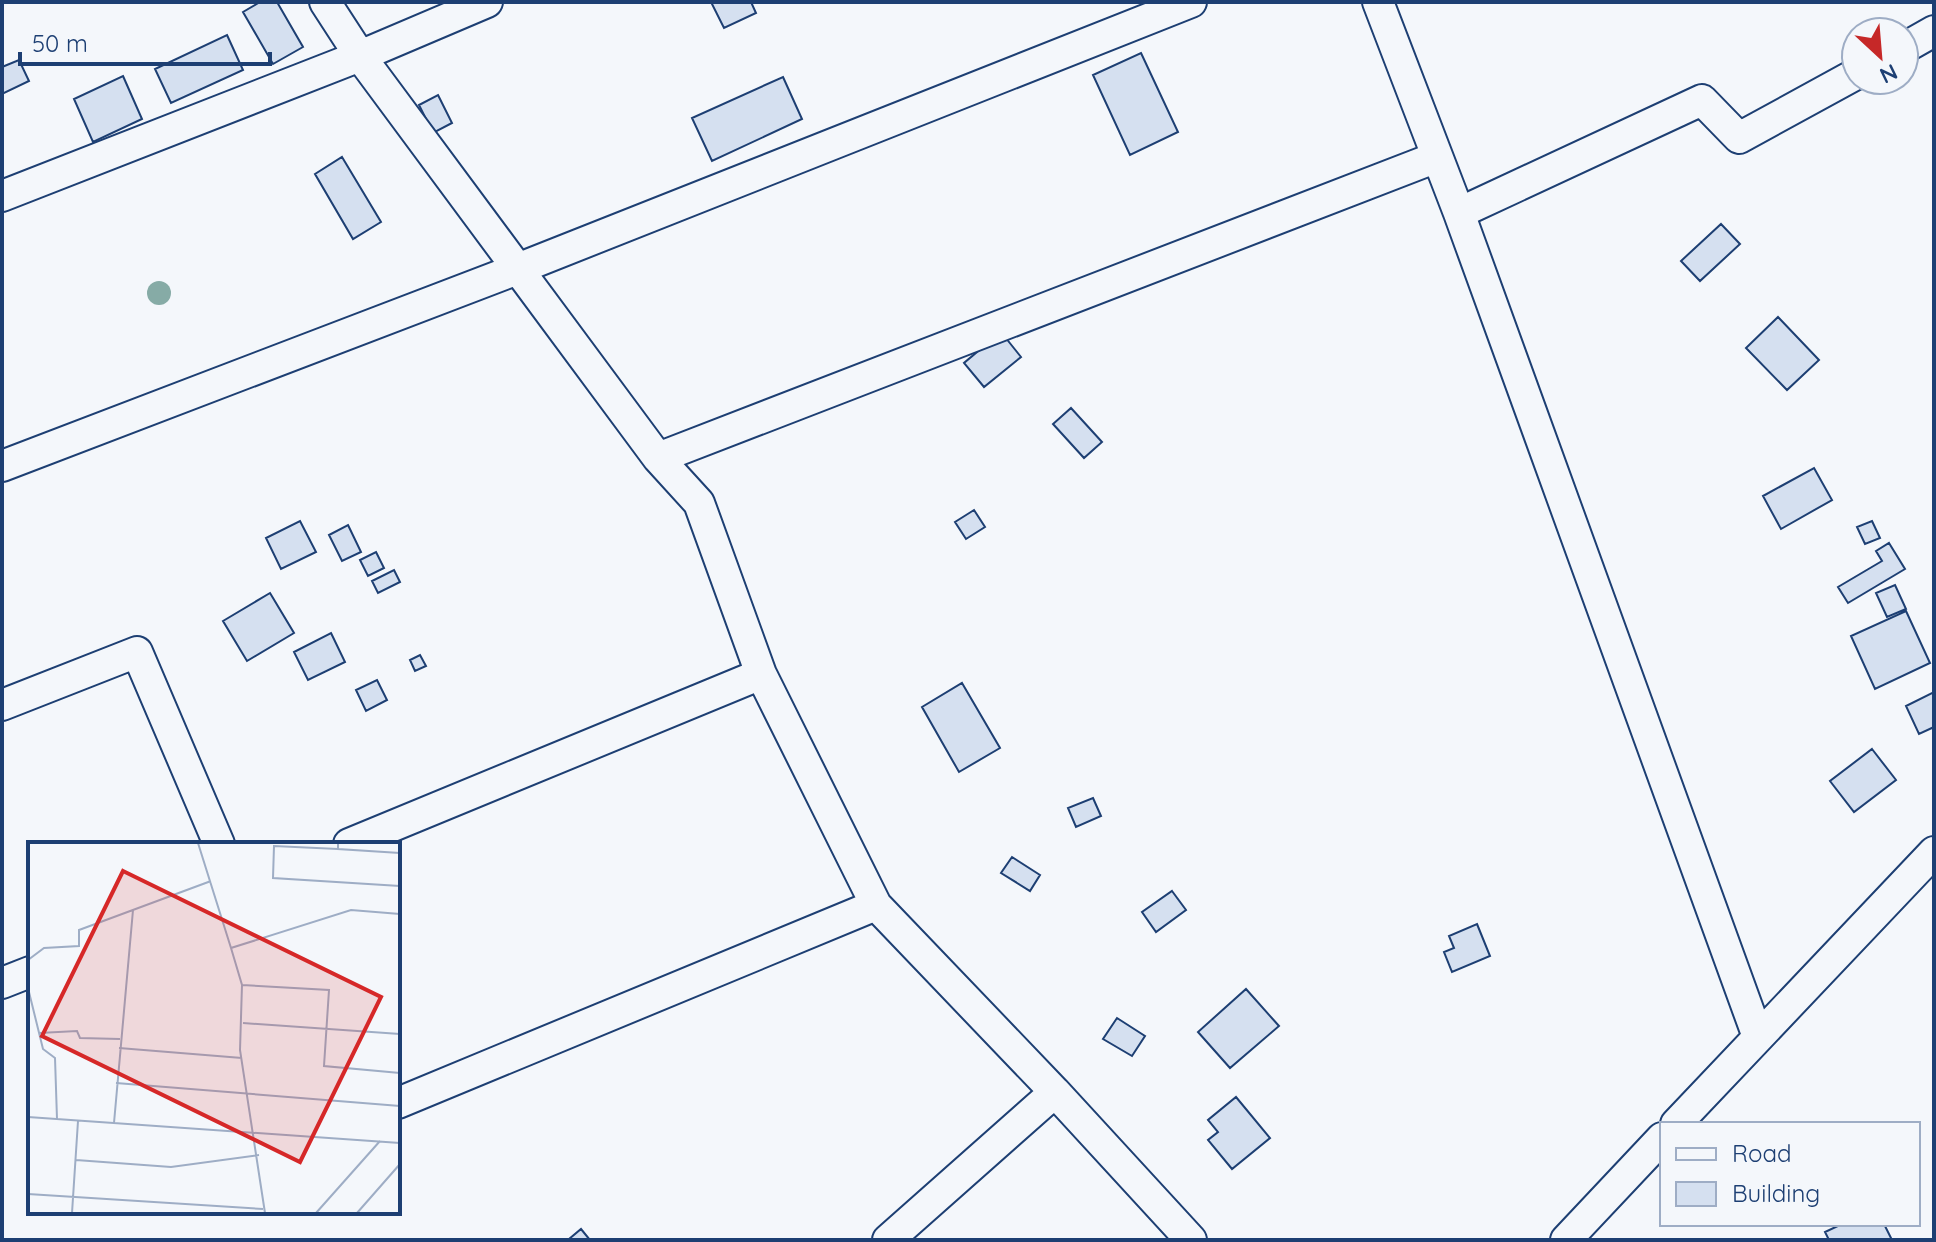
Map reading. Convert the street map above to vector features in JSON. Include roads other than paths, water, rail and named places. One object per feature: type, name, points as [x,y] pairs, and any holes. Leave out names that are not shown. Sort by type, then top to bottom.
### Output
[{"type":"street","points":[[325,2],[360,56],[658,458],[699,503],[761,674],[876,905],[1191,1240]]},
{"type":"street","points":[[2,196],[360,56],[487,2]]},
{"type":"street","points":[[2,466],[520,268],[1191,2]]},
{"type":"street","points":[[1378,2],[1459,213],[1758,1037]]},
{"type":"street","points":[[1459,213],[1702,100],[1739,138],[1840,83]]},
{"type":"street","points":[[658,458],[1437,157]]},
{"type":"street","points":[[2,705],[137,652],[218,842]]},
{"type":"street","points":[[354,842],[761,674]]},
{"type":"street","points":[[1678,1122],[1934,852]]},
{"type":"street","points":[[400,1102],[876,905]]},
{"type":"street","points":[[2,983],[28,973]]},
{"type":"street","points":[[888,1240],[1055,1092]]},
{"type":"street","points":[[1566,1240],[1660,1140]]}]
